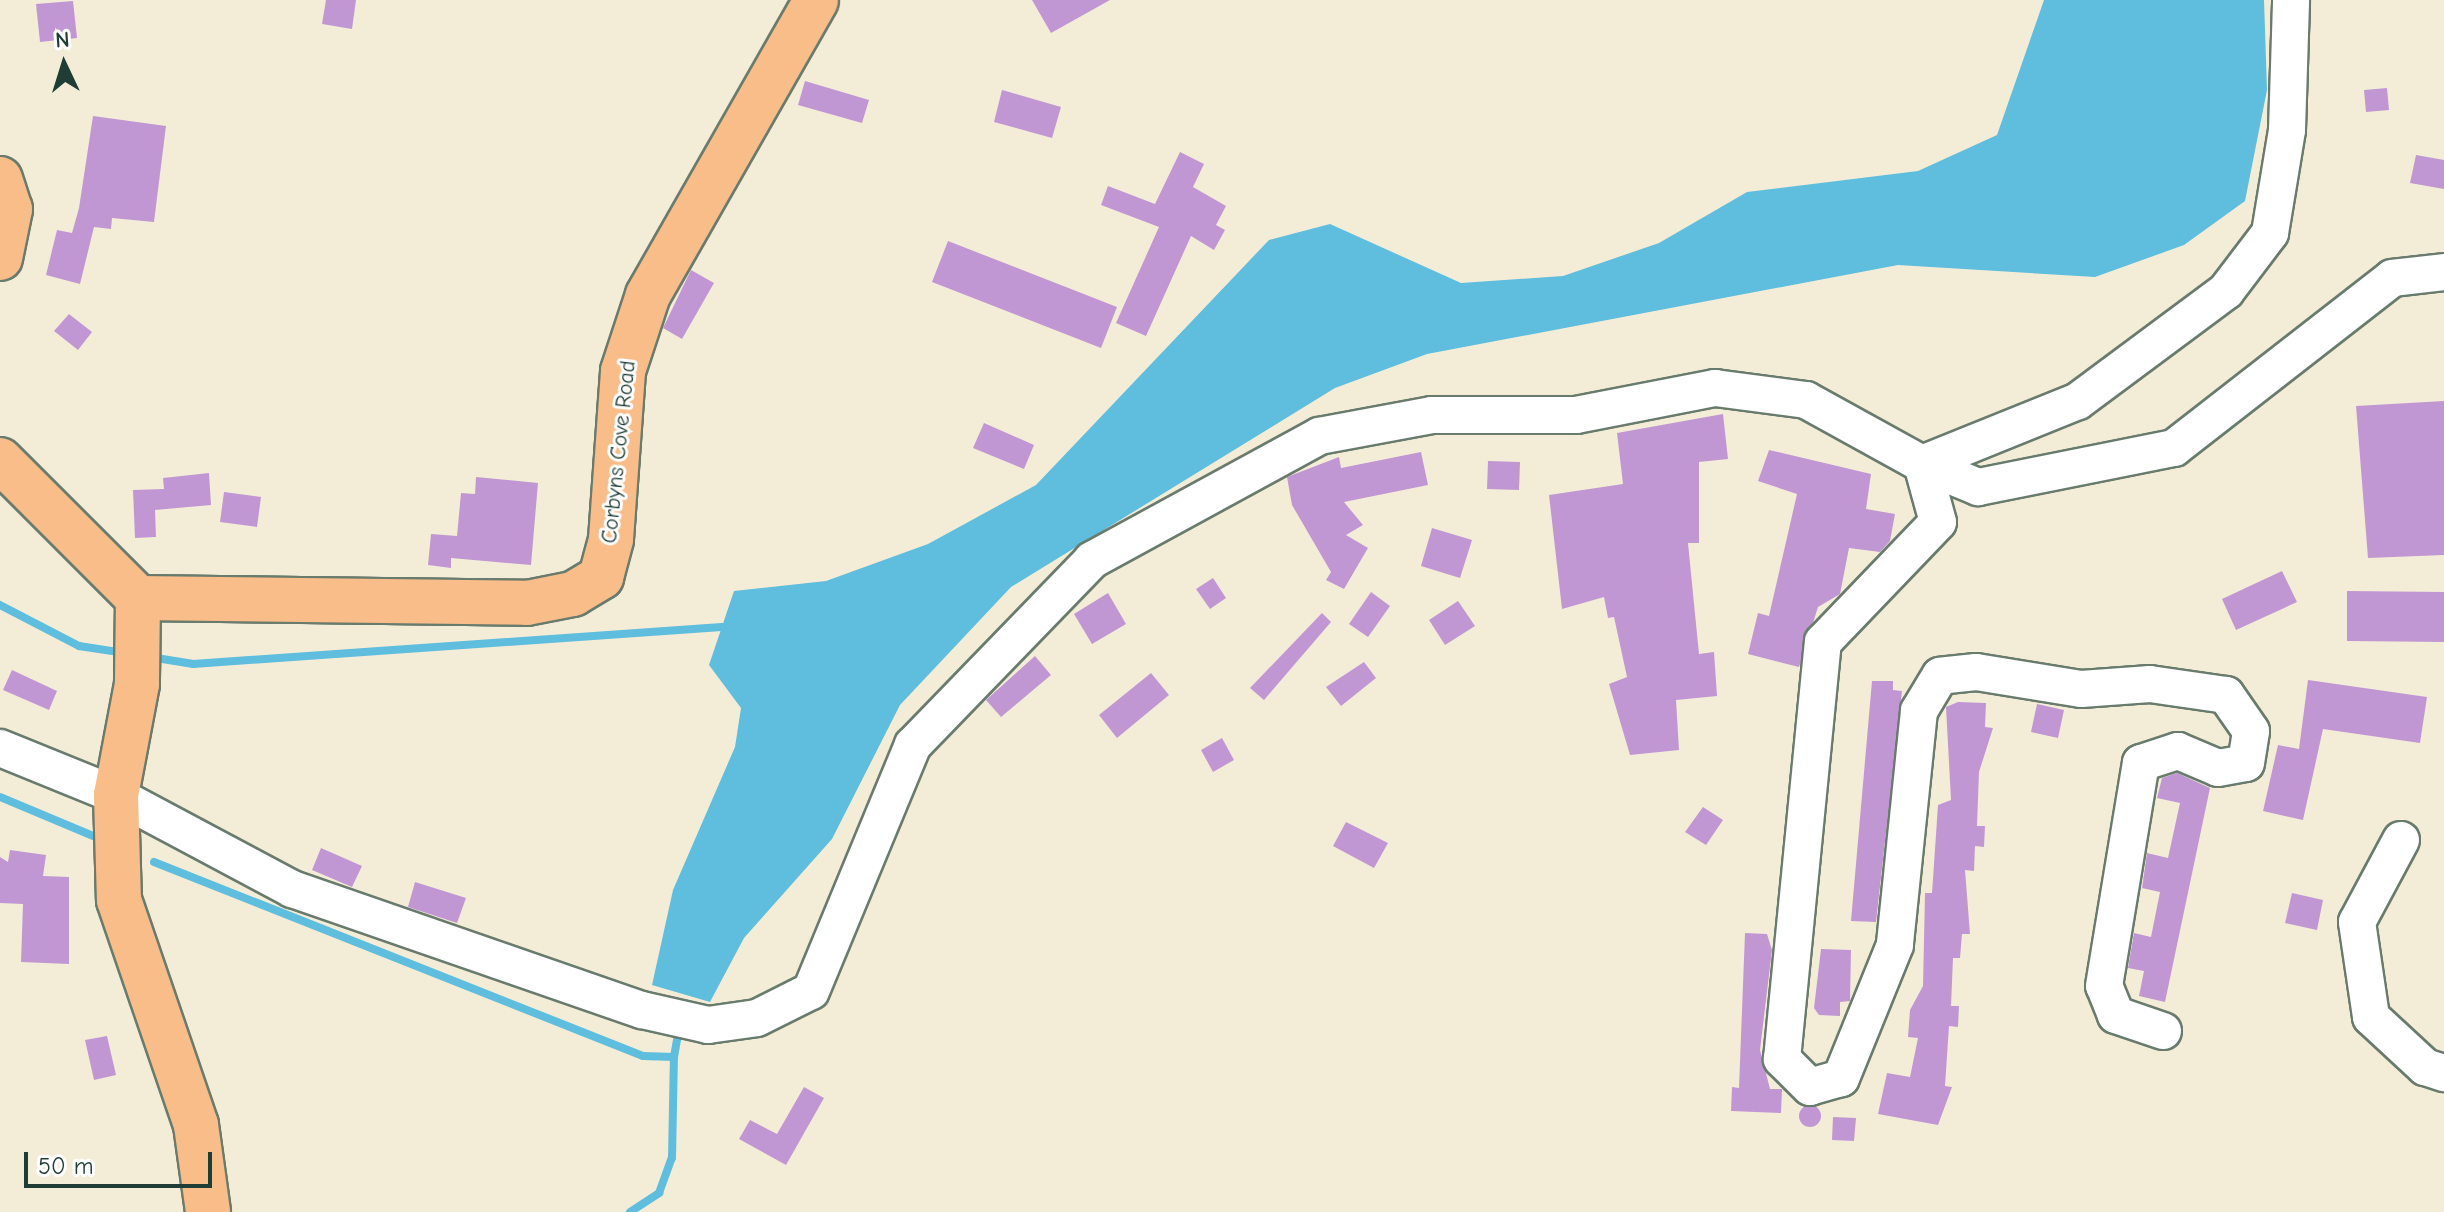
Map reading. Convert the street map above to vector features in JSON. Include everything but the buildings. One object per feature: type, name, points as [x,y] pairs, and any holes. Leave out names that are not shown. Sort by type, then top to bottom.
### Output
[{"type":"main road","name":"Corbyns Cove Road","points":[[138,616],[527,603],[573,594],[601,577],[611,539],[623,371],[648,295],[816,0]]},
{"type":"main road","points":[[0,179],[10,209],[0,258]]},
{"type":"main road","points":[[0,460],[138,616],[137,684],[116,795],[119,900],[196,1125],[208,1212]]},
{"type":"street","points":[[1922,464],[2078,401],[2226,291],[2270,233],[2287,130],[2291,0]]},
{"type":"street","points":[[0,748],[116,795],[292,889],[642,1010],[708,1025],[757,1018],[811,991],[913,745],[1092,560],[1319,436],[1432,415],[1576,415],[1715,388],[1806,400],[1922,464],[1978,487],[2174,448],[2392,278],[2444,272]]},
{"type":"street","points":[[1922,464],[1938,522],[1823,642],[1782,1059],[1810,1087],[1841,1078],[1895,945],[1919,711],[1940,676],[1976,672],[2081,689],[2150,684],[2226,695],[2251,731],[2246,763],[2218,768],[2178,751],[2141,763],[2104,986],[2116,1015],[2163,1031]]},
{"type":"street","points":[[2401,840],[2357,922],[2371,1017],[2425,1067],[2444,1073]]},
{"type":"water","points":[[2044,0],[2264,0],[2267,90],[2245,201],[2184,245],[2095,277],[1898,265],[1427,354],[1335,388],[1011,587],[900,705],[832,839],[744,938],[710,1002],[652,985],[673,890],[735,747],[741,708],[709,665],[734,591],[826,581],[928,544],[1036,485],[1269,240],[1330,224],[1461,283],[1563,276],[1659,243],[1747,192],[1918,171],[1997,135]]},
{"type":"waterway","points":[[0,605],[79,646],[125,653]]},
{"type":"waterway","points":[[150,657],[193,664],[722,627]]},
{"type":"waterway","points":[[0,797],[103,840]]},
{"type":"waterway","points":[[154,862],[643,1056],[674,1057],[679,1029]]},
{"type":"waterway","points":[[630,1212],[659,1193],[672,1158],[674,1057]]}]
